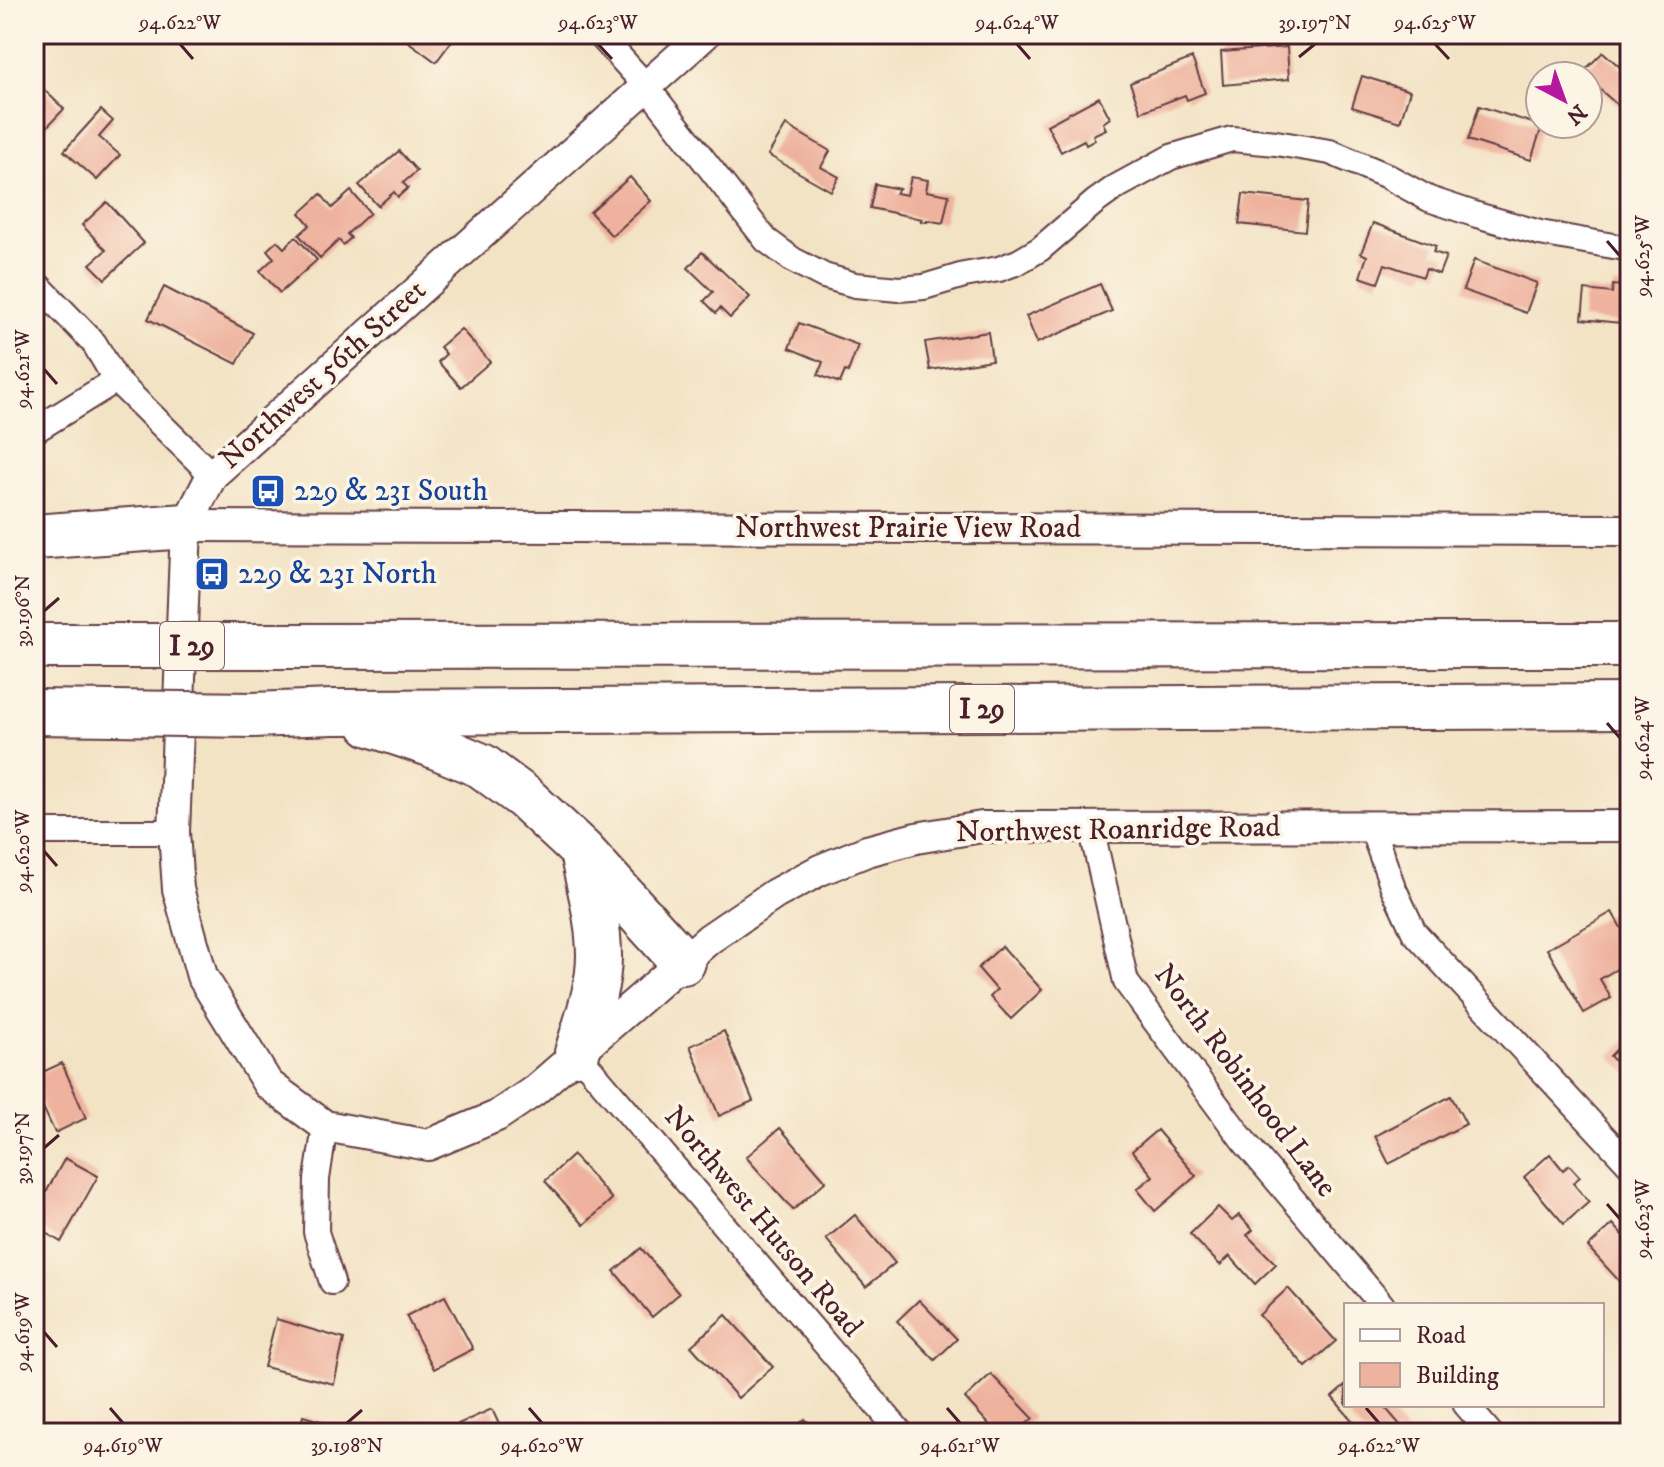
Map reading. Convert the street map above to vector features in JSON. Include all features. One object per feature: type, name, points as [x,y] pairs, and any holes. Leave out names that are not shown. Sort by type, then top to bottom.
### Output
[{"type":"highway","points":[[34,537],[186,526]]},
{"type":"highway","name":"I 29","points":[[34,646],[1630,645]]},
{"type":"highway","name":"I 29","points":[[34,712],[252,715],[333,712],[1630,706]]},
{"type":"highway","points":[[333,712],[430,744],[482,766],[524,797],[581,850],[683,962]]},
{"type":"highway","points":[[577,1053],[593,995],[599,958],[594,909],[581,850]]},
{"type":"street","points":[[599,34],[647,87],[766,240],[793,260],[824,276],[855,285],[899,289],[924,287],[1018,262],[1040,249],[1116,187],[1171,157],[1232,139],[1330,152],[1385,175],[1429,199],[1477,215],[1540,233],[1630,249]]},
{"type":"street","name":"Northwest 56th Street","points":[[174,832],[186,526],[212,475],[705,34]]},
{"type":"street","points":[[34,281],[94,343],[116,380],[212,475]]},
{"type":"street","points":[[34,431],[116,380]]},
{"type":"street","name":"Northwest Prairie View Road","points":[[186,526],[1630,530]]},
{"type":"street","points":[[1371,826],[1393,887],[1414,932],[1630,1165]]},
{"type":"street","name":"Northwest Roanridge Road","points":[[174,832],[178,889],[202,976],[268,1084],[325,1126],[428,1145],[497,1116],[534,1091],[709,939],[775,894],[820,870],[867,851],[965,829],[1630,826]]},
{"type":"street","name":"North Robinhood Lane","points":[[1091,827],[1126,982],[1243,1140],[1380,1303]]},
{"type":"street","points":[[34,832],[174,832]]},
{"type":"street","name":"Northwest Hutson Road","points":[[577,1053],[901,1433]]},
{"type":"street","points":[[325,1126],[317,1179],[316,1232],[332,1282]]},
{"type":"street","points":[[1468,1407],[1490,1433]]},
{"type":"building","points":[[398,34],[448,34],[454,38],[436,62]]},
{"type":"building","points":[[1286,34],[1311,34],[1311,43],[1286,44]]},
{"type":"building","points":[[1287,47],[1289,79],[1223,85],[1221,52]]},
{"type":"building","points":[[1603,52],[1630,76],[1630,116],[1604,93],[1604,60],[1595,60]]},
{"type":"building","points":[[1192,58],[1205,93],[1187,100],[1185,95],[1141,112],[1130,83]]},
{"type":"building","points":[[1362,76],[1410,91],[1400,122],[1352,107]]},
{"type":"building","points":[[34,80],[64,109],[43,131],[34,122]]},
{"type":"building","points":[[1099,97],[1110,118],[1103,123],[1106,129],[1093,135],[1095,140],[1086,145],[1084,140],[1061,152],[1047,125]]},
{"type":"building","points":[[1479,106],[1524,120],[1524,140],[1537,140],[1531,160],[1468,140]]},
{"type":"building","points":[[101,110],[113,121],[99,137],[120,155],[97,180],[64,151]]},
{"type":"building","points":[[786,125],[830,151],[821,167],[839,177],[831,191],[768,155]]},
{"type":"building","points":[[399,151],[417,171],[403,183],[408,188],[398,197],[394,192],[378,206],[359,185]]},
{"type":"building","points":[[630,177],[651,201],[612,236],[590,212]]},
{"type":"building","points":[[911,177],[928,180],[926,191],[949,195],[943,223],[921,221],[870,208],[875,184],[899,189],[896,193],[907,195]]},
{"type":"building","points":[[351,191],[370,213],[347,234],[351,238],[343,245],[339,240],[320,258],[299,235],[310,225],[300,213],[321,194],[332,208]]},
{"type":"building","points":[[1243,194],[1308,201],[1305,231],[1239,224]]},
{"type":"building","points":[[107,202],[144,243],[105,279],[90,264],[106,250],[82,225]]},
{"type":"building","points":[[1373,223],[1436,246],[1433,252],[1446,256],[1439,274],[1426,269],[1423,277],[1385,264],[1378,283],[1360,277],[1367,256],[1361,253]]},
{"type":"building","points":[[296,237],[317,260],[280,293],[260,271],[274,258],[267,250],[277,241],[284,248]]},
{"type":"building","points":[[702,252],[750,297],[730,318],[720,308],[716,313],[704,301],[713,292],[688,268]]},
{"type":"building","points":[[1474,260],[1537,283],[1526,313],[1463,290]]},
{"type":"building","points":[[1100,284],[1112,311],[1037,343],[1026,316]]},
{"type":"building","points":[[1613,285],[1630,287],[1630,324],[1582,319],[1585,290],[1612,293]]},
{"type":"building","points":[[164,287],[253,333],[237,364],[148,319]]},
{"type":"building","points":[[799,323],[858,345],[848,372],[845,371],[840,383],[818,375],[823,362],[789,348]]},
{"type":"building","points":[[461,329],[490,362],[461,387],[438,362],[446,354],[440,347]]},
{"type":"building","points":[[988,332],[992,360],[930,370],[925,342]]},
{"type":"building","points":[[1612,912],[1630,943],[1630,961],[1600,979],[1611,998],[1584,1013],[1547,949]]},
{"type":"building","points":[[1002,946],[1042,990],[1011,1019],[990,997],[997,990],[978,968]]},
{"type":"building","points":[[724,1031],[753,1101],[719,1116],[690,1046]]},
{"type":"building","points":[[1630,1036],[1630,1076],[1610,1056]]},
{"type":"building","points":[[62,1063],[86,1118],[55,1133],[34,1088],[34,1076]]},
{"type":"building","points":[[1451,1096],[1466,1124],[1389,1164],[1375,1136]]},
{"type":"building","points":[[780,1128],[826,1181],[793,1210],[746,1157]]},
{"type":"building","points":[[1157,1130],[1196,1176],[1155,1211],[1137,1189],[1153,1176],[1132,1151]]},
{"type":"building","points":[[1550,1154],[1563,1170],[1569,1165],[1580,1177],[1573,1183],[1589,1202],[1564,1224],[1524,1177]]},
{"type":"building","points":[[573,1155],[612,1199],[584,1225],[545,1181]]},
{"type":"building","points":[[65,1158],[98,1176],[61,1242],[34,1226],[34,1214]]},
{"type":"building","points":[[1218,1207],[1232,1221],[1239,1215],[1253,1230],[1247,1235],[1276,1264],[1255,1284],[1230,1256],[1220,1265],[1190,1234]]},
{"type":"building","points":[[855,1215],[895,1263],[866,1287],[826,1239]]},
{"type":"building","points":[[1613,1224],[1630,1243],[1630,1293],[1588,1247]]},
{"type":"building","points":[[641,1248],[679,1294],[652,1317],[614,1271]]},
{"type":"building","points":[[1288,1288],[1336,1341],[1306,1367],[1259,1315]]},
{"type":"building","points":[[445,1296],[473,1349],[434,1369],[406,1316]]},
{"type":"building","points":[[919,1300],[957,1339],[935,1360],[897,1321]]},
{"type":"building","points":[[726,1315],[773,1367],[738,1398],[691,1346]]},
{"type":"building","points":[[276,1319],[344,1339],[334,1384],[264,1367]]},
{"type":"building","points":[[991,1374],[1033,1418],[1017,1433],[997,1433],[965,1398]]},
{"type":"building","points":[[1344,1387],[1344,1407],[1385,1407],[1407,1433],[1363,1433],[1332,1397]]},
{"type":"building","points":[[492,1409],[503,1433],[462,1433],[458,1424]]},
{"type":"building","points":[[303,1416],[357,1432],[357,1433],[298,1433]]},
{"type":"building","points":[[805,1419],[817,1433],[789,1433]]},
{"type":"place","name":"229 & 231 South","points":[[268,491]]},
{"type":"place","name":"229 & 231 North","points":[[212,574]]}]
